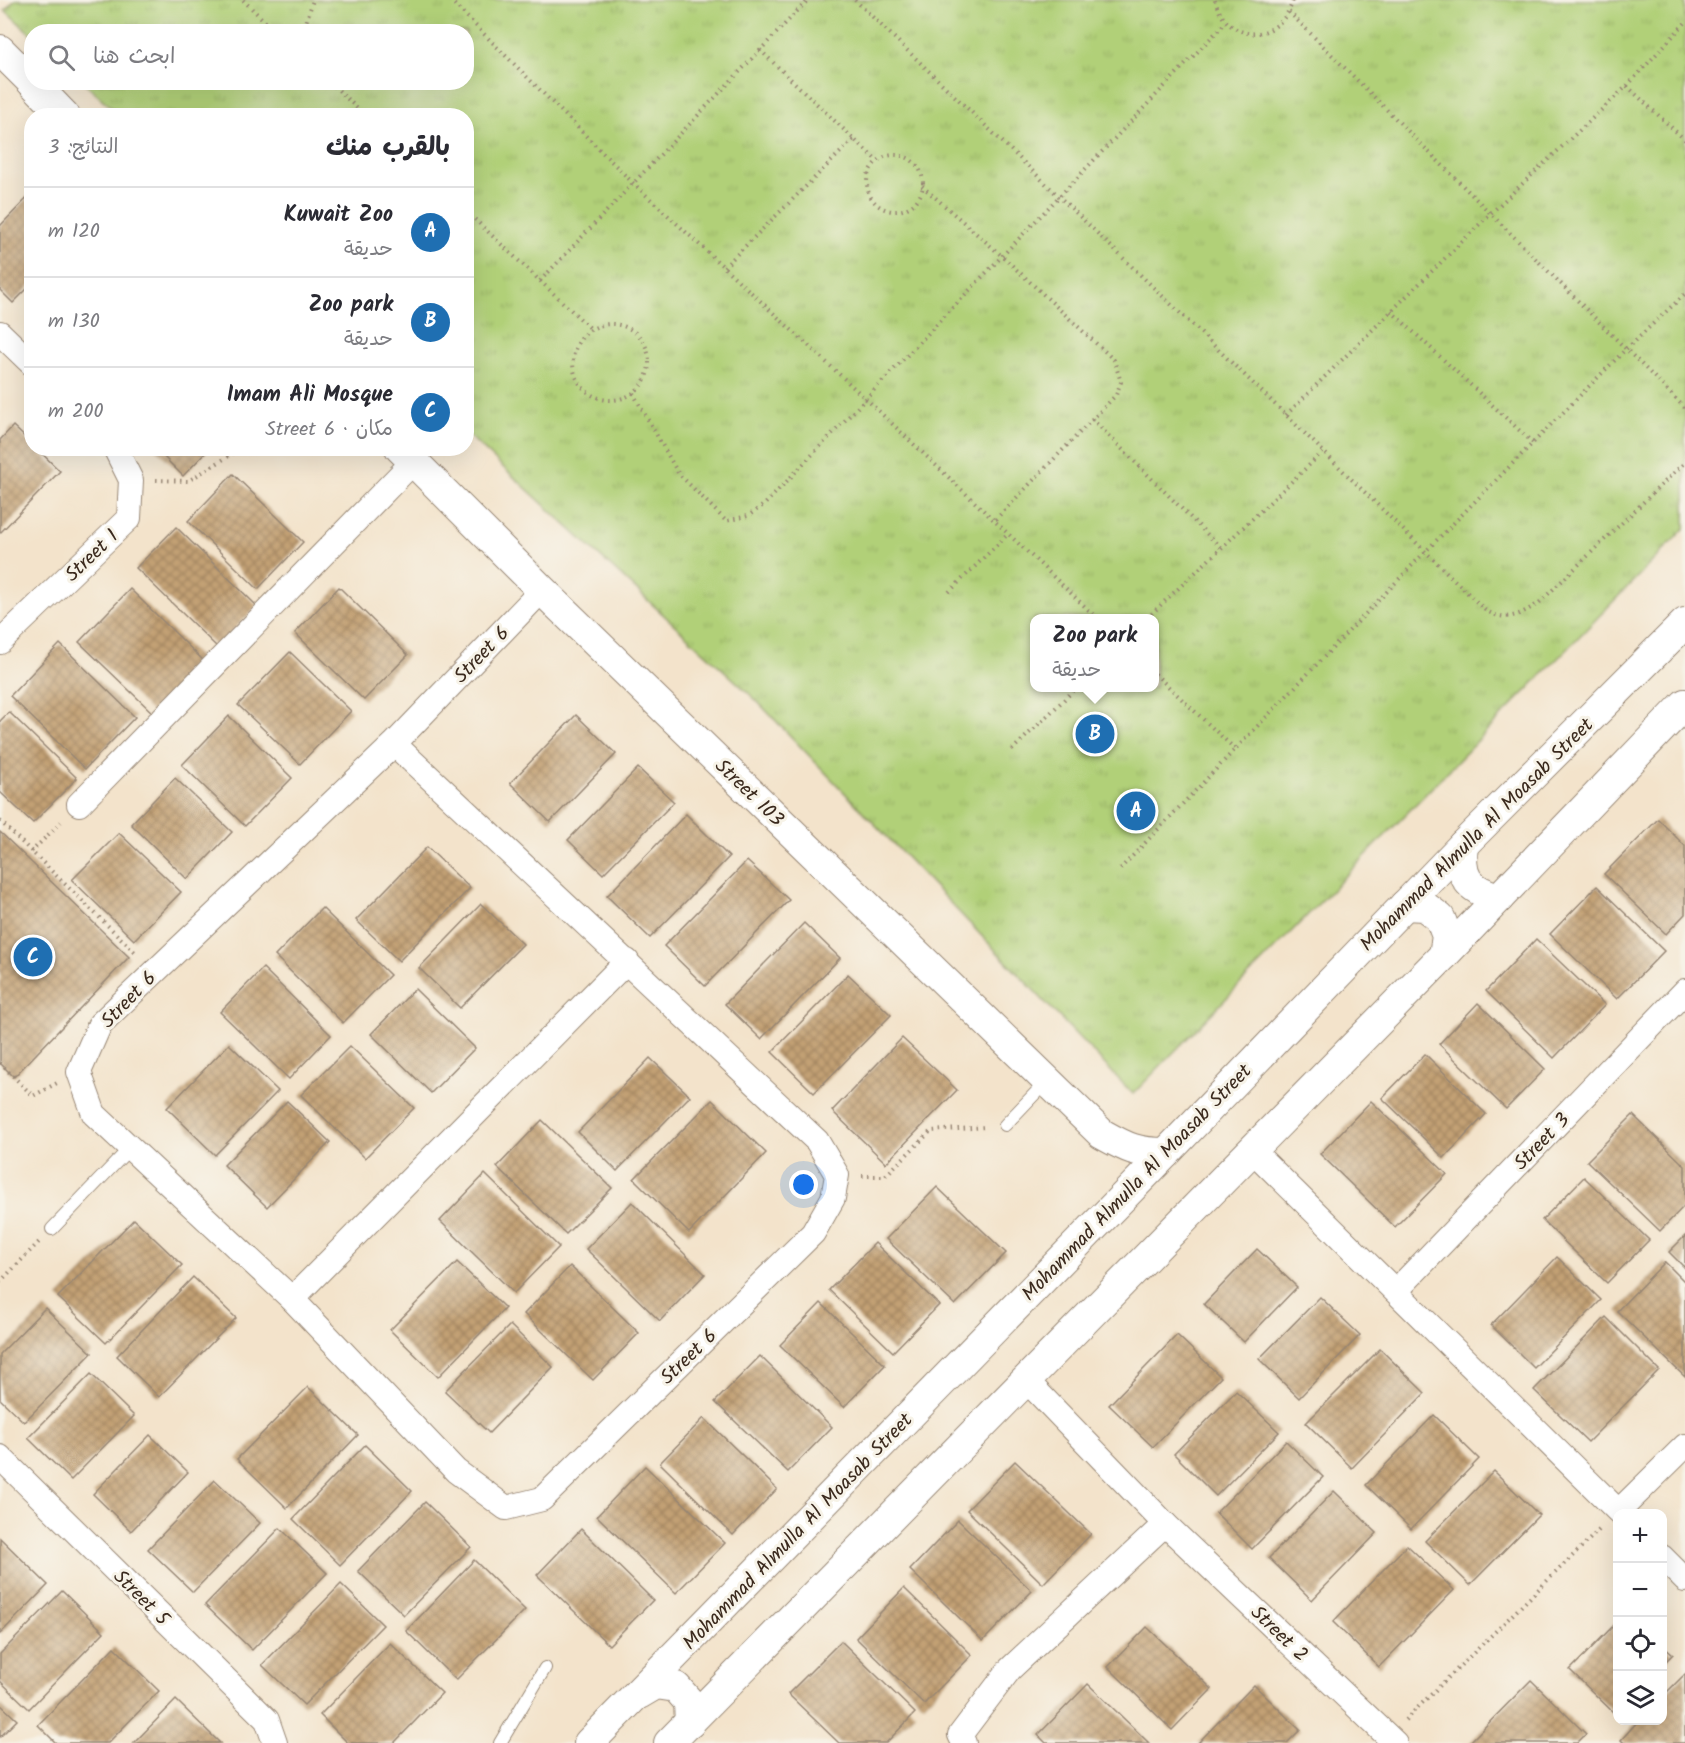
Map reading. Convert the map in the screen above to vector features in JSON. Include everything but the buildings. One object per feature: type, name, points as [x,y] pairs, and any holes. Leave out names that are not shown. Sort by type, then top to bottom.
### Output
[{"type":"street","points":[[0,50],[24,74]]},
{"type":"street","points":[[40,90],[58,108]]},
{"type":"street","points":[[0,333],[24,356]]},
{"type":"street","name":"Street 1","points":[[0,642],[129,518],[131,480],[119,456]]},
{"type":"street","points":[[79,804],[405,456]]},
{"type":"street","name":"Street 103","points":[[407,456],[1101,1134],[1124,1147],[1143,1153],[1166,1153]]},
{"type":"street","name":"Street 6","points":[[542,590],[394,744],[100,1024],[79,1072],[94,1114],[292,1299],[456,1471],[506,1508],[542,1499],[813,1233],[833,1198],[837,1175]]},
{"type":"street","name":"Mohammad Almulla Al Moasab Street","points":[[589,1743],[1166,1153],[1463,845],[1685,623]]},
{"type":"street","points":[[681,1733],[1025,1379],[1444,955],[1685,704]]},
{"type":"street","points":[[394,744],[817,1141],[837,1175]]},
{"type":"street","points":[[1463,845],[1461,863],[1467,880],[1481,893],[1499,898]]},
{"type":"street","points":[[1406,904],[1424,906],[1440,918],[1447,936],[1444,955]]},
{"type":"street","points":[[292,1299],[627,961]]},
{"type":"street","name":"Street 3","points":[[1396,1291],[1685,991]]},
{"type":"street","name":"Street 103","points":[[1101,1134],[1119,1176],[1119,1200]]},
{"type":"street","points":[[1252,1150],[1617,1509]]},
{"type":"street","name":"Street 2","points":[[1025,1379],[1165,1524],[1392,1740]]},
{"type":"street","points":[[1623,1509],[1685,1446]]},
{"type":"street","name":"Street 5","points":[[0,1457],[267,1720],[275,1743]]},
{"type":"street","points":[[964,1743],[960,1735],[1010,1669],[1165,1524]]},
{"type":"street","points":[[1667,1562],[1685,1580]]},
{"type":"street","points":[[639,1694],[656,1684],[676,1687],[689,1702],[681,1733]]},
{"type":"lane","points":[[1005,1125],[1047,1081]]},
{"type":"lane","points":[[52,1229],[130,1148]]},
{"type":"lane","points":[[500,1743],[546,1668]]},
{"type":"path","points":[[243,0],[268,24]]},
{"type":"path","points":[[306,24],[313,0]]},
{"type":"path","points":[[450,0],[633,183],[1093,614]]},
{"type":"path","points":[[540,281],[808,0]]},
{"type":"path","points":[[855,0],[1485,610],[1494,616],[1506,617],[1522,614],[1539,603],[1685,462]]},
{"type":"path","points":[[1215,0],[1218,12],[1226,22],[1238,31],[1253,34],[1267,31],[1280,24],[1289,12],[1293,0]]},
{"type":"path","points":[[1289,12],[1685,408]]},
{"type":"path","points":[[633,393],[678,473],[726,521],[748,516],[765,504],[1226,22]]},
{"type":"path","points":[[1286,415],[1491,213],[1627,86],[1685,23]]},
{"type":"path","points":[[760,50],[877,161]]},
{"type":"path","points":[[1627,86],[1685,140]]},
{"type":"path","points":[[338,90],[357,108]]},
{"type":"path","points":[[724,267],[854,139]]},
{"type":"path","points":[[890,155],[905,156],[917,164],[923,177],[922,186],[922,192],[914,204],[901,211],[886,210],[874,201],[867,188],[868,174],[877,161],[890,155]]},
{"type":"path","points":[[922,186],[1002,256],[1114,360],[1121,382],[1116,395],[994,521]]},
{"type":"path","points":[[474,219],[591,329]]},
{"type":"path","points":[[1120,869],[1425,552],[1626,349],[1685,294]]},
{"type":"path","points":[[1391,311],[1533,443]]},
{"type":"path","points":[[617,323],[633,329],[645,342],[650,359],[647,376],[638,390],[623,399],[605,400],[589,394],[577,381],[572,365],[574,348],[585,333],[591,329],[599,324],[617,323]]},
{"type":"path","points":[[1092,419],[1221,548]]},
{"type":"path","points":[[1151,614],[1323,452]]},
{"type":"path","points":[[131,480],[188,481],[229,456]]},
{"type":"path","points":[[949,592],[1008,534]]},
{"type":"path","points":[[1159,678],[1235,749]]},
{"type":"path","points":[[1012,750],[1071,692]]},
{"type":"path","points":[[31,852],[79,804]]},
{"type":"path","points":[[0,821],[155,971]]},
{"type":"path","points":[[0,1064],[33,1096],[79,1072]]},
{"type":"path","points":[[837,1175],[885,1176],[931,1131],[1005,1125]]},
{"type":"path","points":[[0,1282],[52,1229]]},
{"type":"path","points":[[1392,1740],[1613,1519]]},
{"type":"green space","points":[[15,0],[1685,0],[1685,528],[1133,1094],[755,699],[474,440],[474,108],[112,108],[92,90],[474,90],[474,24],[24,24],[24,28],[5,10]]},
{"type":"place","name":"Zoo park","points":[[1095,734]]},
{"type":"place","name":"Kuwait Zoo","points":[[1136,811]]},
{"type":"place","name":"Imam Ali Mosque","points":[[33,957]]}]
